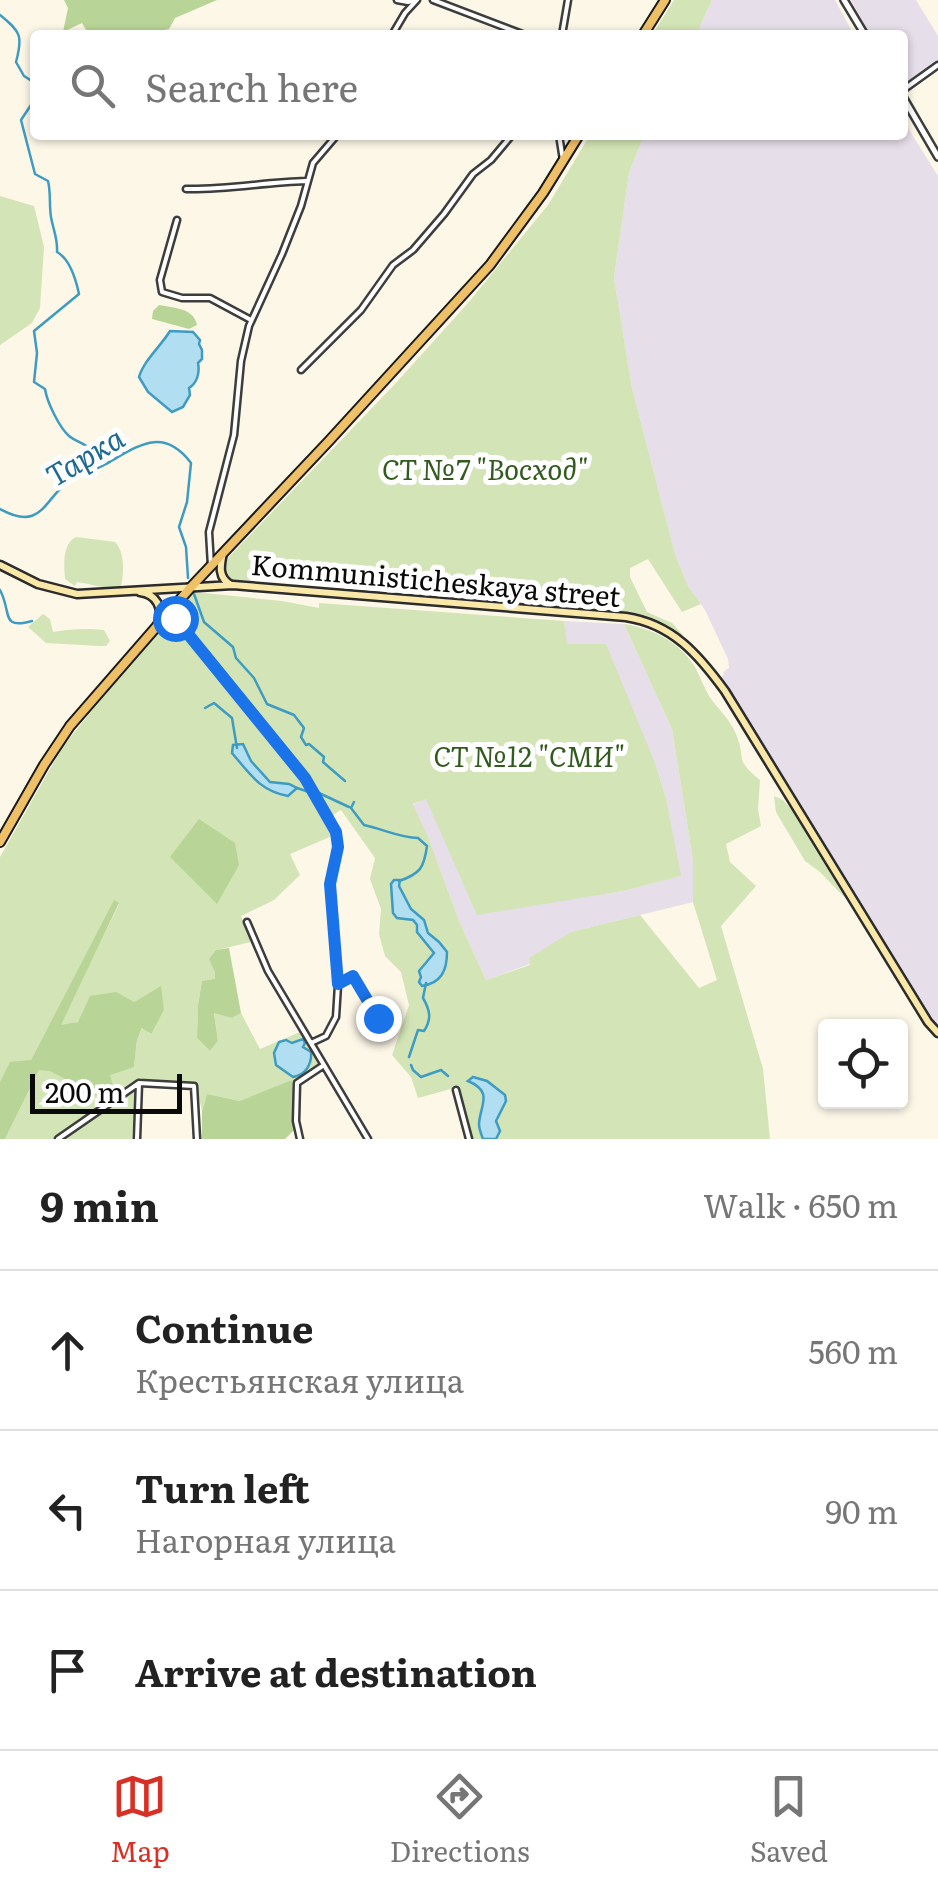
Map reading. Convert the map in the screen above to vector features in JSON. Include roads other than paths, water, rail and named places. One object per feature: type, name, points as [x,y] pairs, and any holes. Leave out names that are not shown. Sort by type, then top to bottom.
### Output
[{"type":"main road","points":[[645,30],[665,0]]},
{"type":"main road","points":[[0,842],[58,742],[157,625],[172,614],[191,587],[490,264],[577,140]]},
{"type":"main road","points":[[223,554],[221,572],[233,585]]},
{"type":"main road","name":"Kommunisticheskaya street","points":[[0,565],[38,584],[82,594],[233,585],[626,617],[666,629],[693,651],[724,691],[938,1033]]},
{"type":"main road","points":[[129,591],[145,593],[156,602],[161,615],[157,625]]},
{"type":"street","points":[[398,0],[416,0]]},
{"type":"street","points":[[395,30],[416,0]]},
{"type":"street","points":[[433,0],[512,30]]},
{"type":"street","points":[[563,30],[568,0]]},
{"type":"street","points":[[844,0],[863,30]]},
{"type":"street","points":[[908,89],[938,65]]},
{"type":"street","points":[[908,102],[938,156]]},
{"type":"street","points":[[211,566],[209,532],[234,435],[241,361],[252,320],[301,206],[313,162],[332,140]]},
{"type":"street","points":[[302,370],[361,310],[393,265],[412,250],[472,174],[508,140]]},
{"type":"street","points":[[560,140],[563,162]]},
{"type":"street","points":[[186,189],[306,181]]},
{"type":"street","points":[[177,220],[160,280],[162,292],[182,298],[210,298],[252,320]]},
{"type":"street","points":[[172,614],[305,778],[336,832],[338,847],[330,884],[338,984],[336,1017],[326,1036],[311,1042]]},
{"type":"street","points":[[247,922],[268,970],[368,1139]]},
{"type":"street","points":[[338,984],[353,976],[378,1018]]},
{"type":"street","points":[[300,1139],[296,1121],[297,1083],[324,1065]]},
{"type":"street","points":[[58,1139],[139,1083],[194,1086],[197,1139]]},
{"type":"street","points":[[137,1139],[139,1083]]},
{"type":"street","points":[[456,1090],[468,1139]]},
{"type":"water","points":[[170,331],[193,332],[202,350],[190,395],[183,407],[172,412],[148,392],[139,377]]},
{"type":"water","points":[[243,744],[251,761],[270,782],[297,788],[288,796],[256,780],[232,753],[233,745]]},
{"type":"water","points":[[394,880],[400,880],[399,886],[411,909],[447,952],[442,975],[429,984],[422,986],[419,971],[434,953],[417,932],[413,920],[397,918],[393,913]]},
{"type":"water","points":[[303,1039],[303,1047],[311,1052],[309,1065],[293,1077],[276,1065],[274,1053],[279,1042]]},
{"type":"water","points":[[473,1077],[487,1081],[505,1095],[496,1121],[500,1131],[496,1139],[483,1139],[479,1124],[484,1100],[481,1090],[468,1081]]},
{"type":"waterway","points":[[0,15],[18,35],[16,62],[30,80]]},
{"type":"waterway","points":[[30,106],[21,120],[35,174],[48,181],[57,252],[69,265],[79,294],[34,331],[34,382],[45,389],[54,414],[69,436],[91,450],[115,446],[123,452]]},
{"type":"waterway","name":"Тарка","points":[[0,509],[14,515],[33,515],[73,479],[138,446],[159,442],[170,445],[191,463],[187,502],[179,527],[186,547],[188,578]]},
{"type":"waterway","points":[[0,590],[11,621],[32,621]]},
{"type":"waterway","name":"Тарка","points":[[194,594],[204,622],[233,647],[236,658],[254,678],[267,704],[294,715],[304,728],[301,737],[306,745],[324,757],[323,762],[345,781]]},
{"type":"waterway","points":[[205,708],[214,703],[232,718],[237,748]]},
{"type":"waterway","points":[[297,788],[309,792]]},
{"type":"waterway","points":[[319,793],[349,807]]},
{"type":"waterway","name":"Тарка","points":[[354,802],[351,808],[364,825],[418,838],[427,846],[420,869],[399,881]]},
{"type":"waterway","name":"Тарка","points":[[409,1057],[418,1030],[424,1031],[428,1022],[429,1011],[423,998],[426,983]]},
{"type":"waterway","name":"Тарка","points":[[411,1065],[421,1077],[441,1070],[448,1076]]},
{"type":"park label","name":"СТ №7 \"Восход\"","points":[[485,468]]},
{"type":"park label","name":"СТ №12 \"СМИ\"","points":[[529,755]]}]
